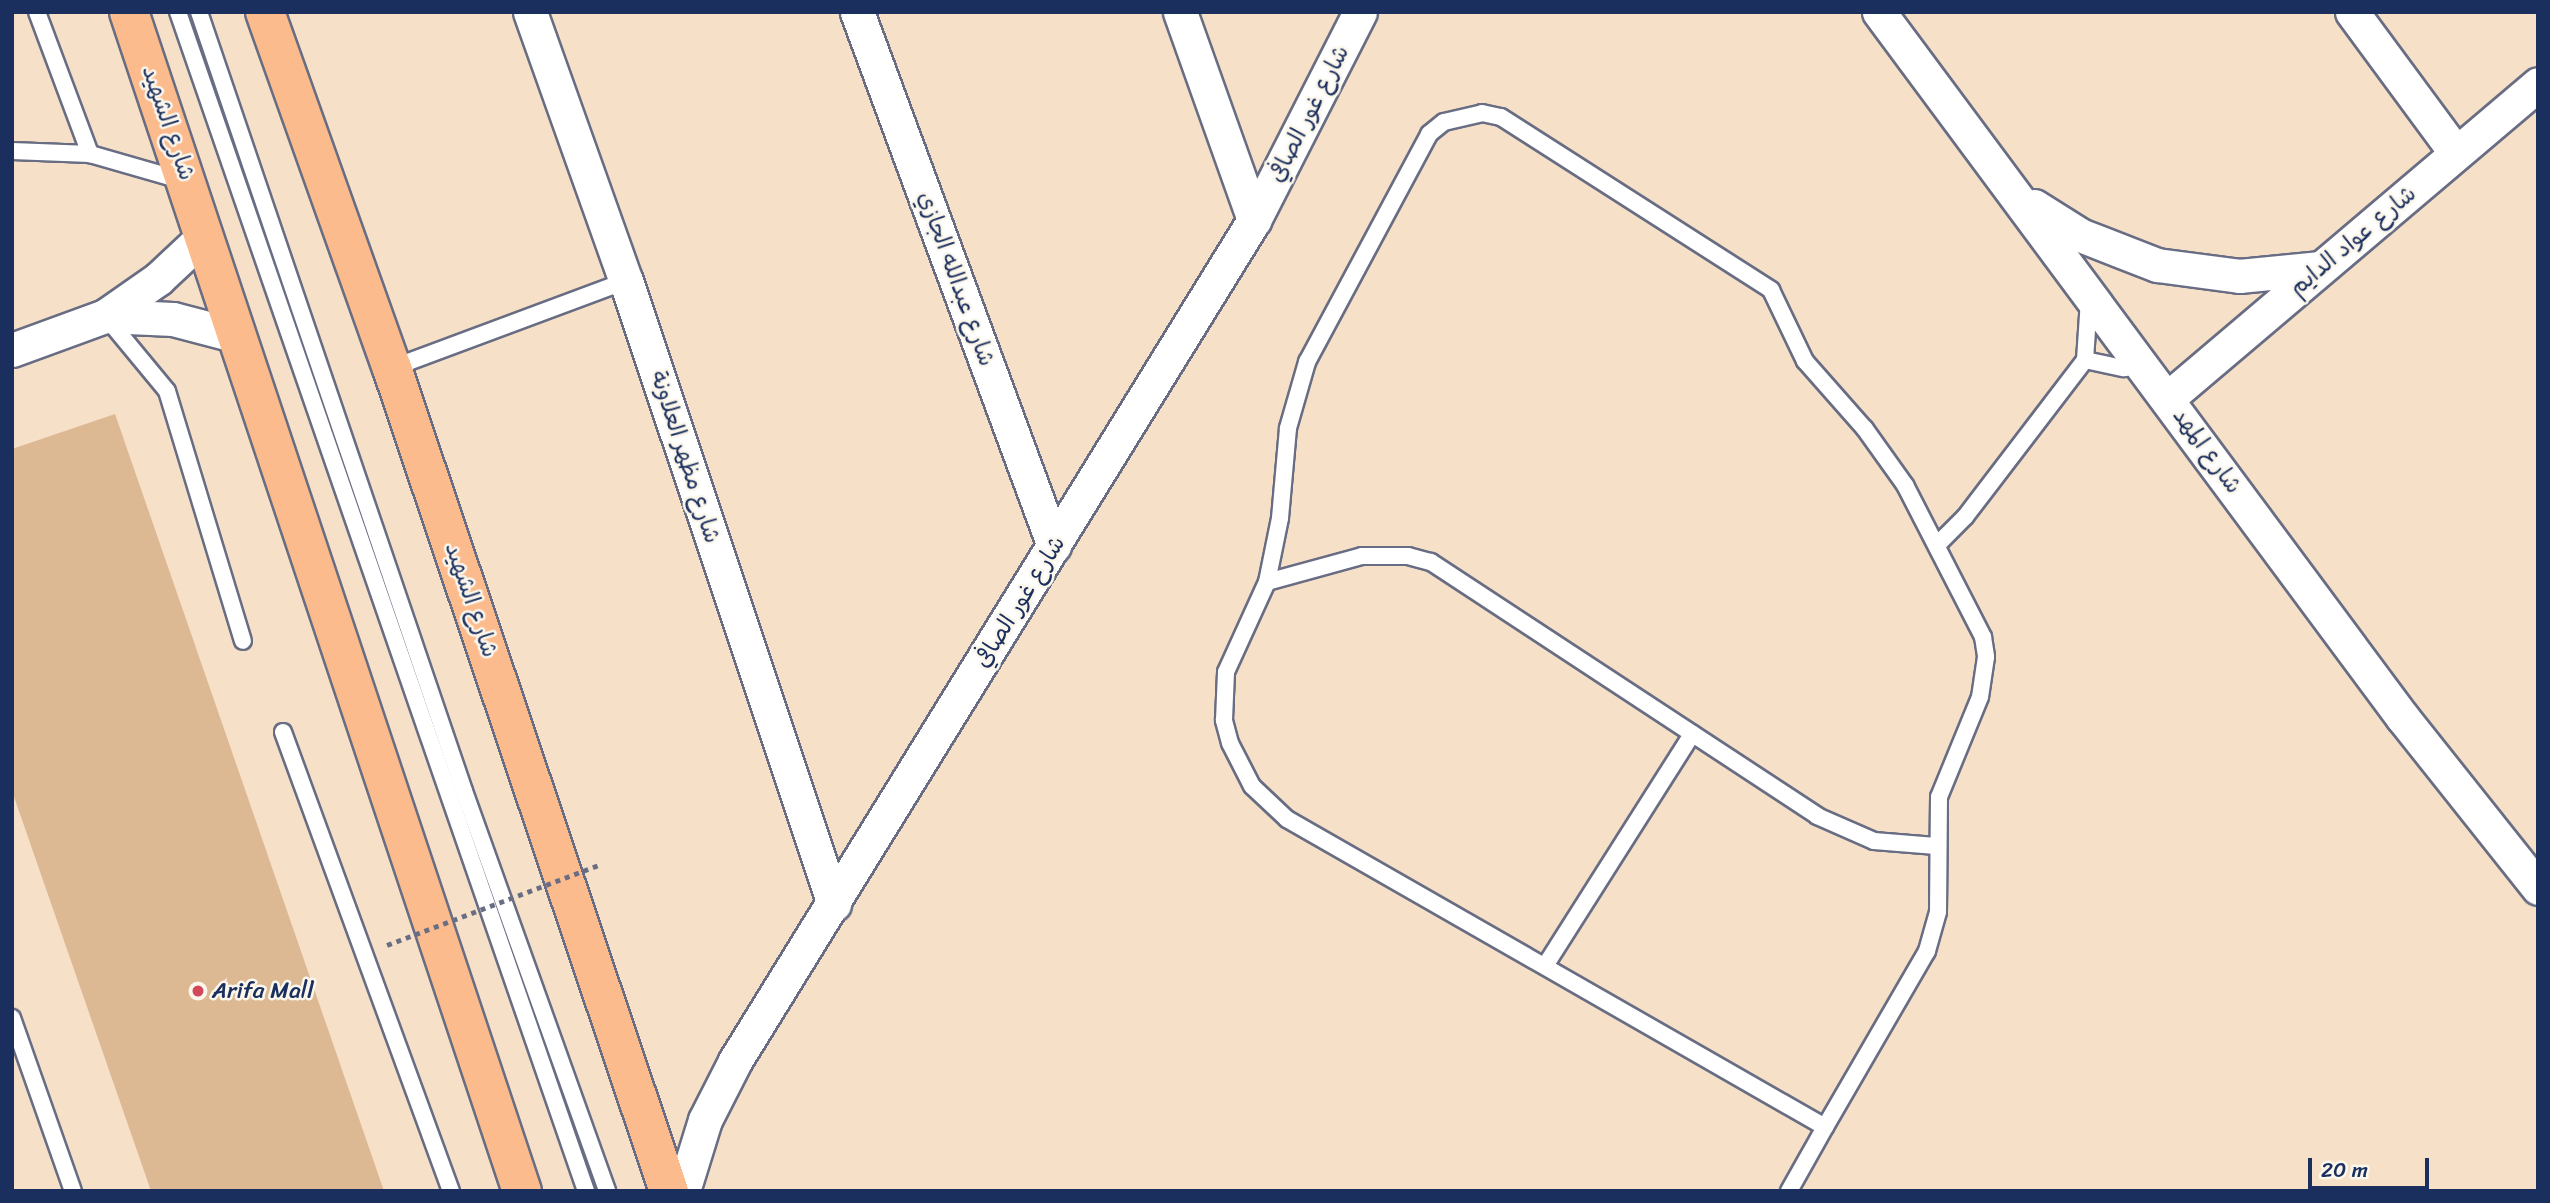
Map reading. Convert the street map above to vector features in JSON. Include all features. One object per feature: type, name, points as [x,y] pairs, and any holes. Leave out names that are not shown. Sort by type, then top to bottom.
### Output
[{"type":"highway","name":"شارع الشهيد","points":[[129,12],[522,1191]]},
{"type":"highway","name":"شارع الشهيد","points":[[265,12],[392,368],[669,1191]]},
{"type":"street","name":"شارع مظهر العلاونة","points":[[530,12],[626,281],[834,904]]},
{"type":"street","name":"شارع عبدالله الجازي","points":[[858,12],[1054,546]]},
{"type":"street","points":[[1180,12],[1255,220]]},
{"type":"street","name":"شارع غور الصافي","points":[[683,1191],[701,1131],[724,1080],[1255,220],[1360,12]]},
{"type":"street","name":"شارع المهد","points":[[1879,12],[2403,718],[2538,888]]},
{"type":"street","points":[[2352,12],[2456,153]]},
{"type":"street","name":"شارع عواد الدايم","points":[[2168,398],[2538,84]]},
{"type":"street","points":[[2012,189],[2080,235],[2157,265],[2239,276],[2321,268]]},
{"type":"street","points":[[12,350],[105,316],[158,279],[205,235]]},
{"type":"street","points":[[105,316],[173,319],[238,336]]},
{"type":"lane","points":[[37,12],[90,154]]},
{"type":"lane","points":[[178,12],[586,1191]]},
{"type":"lane","points":[[199,12],[464,791],[607,1191]]},
{"type":"lane","points":[[1789,1191],[1927,951],[1938,912],[1936,846],[1939,797],[1980,697],[1986,657],[1976,617],[1886,457],[1805,361],[1771,290],[1501,117],[1482,113],[1444,122],[1429,134],[1307,362],[1288,428],[1280,518],[1267,582],[1256,614],[1226,672],[1223,696],[1230,743],[1252,786],[1287,819],[1825,1126]]},
{"type":"lane","points":[[12,151],[90,154],[188,183]]},
{"type":"lane","points":[[392,368],[626,281]]},
{"type":"lane","points":[[1937,545],[1965,517],[2085,360],[2090,293]]},
{"type":"lane","points":[[105,316],[167,391],[243,642]]},
{"type":"lane","points":[[2085,360],[2124,368],[2143,365]]},
{"type":"lane","points":[[1267,582],[1362,556],[1397,555],[1431,562],[1844,831],[1874,841],[1936,846]]},
{"type":"lane","points":[[283,732],[451,1191]]},
{"type":"lane","points":[[1545,966],[1692,734]]},
{"type":"lane","points":[[12,1018],[73,1191]]},
{"type":"path","points":[[387,945],[599,864]]},
{"type":"building","name":"Arifa Mall","points":[[115,414],[384,1191],[151,1191],[12,791],[12,449]]},
{"type":"place","name":"Arifa Mall","points":[[198,991]]}]
